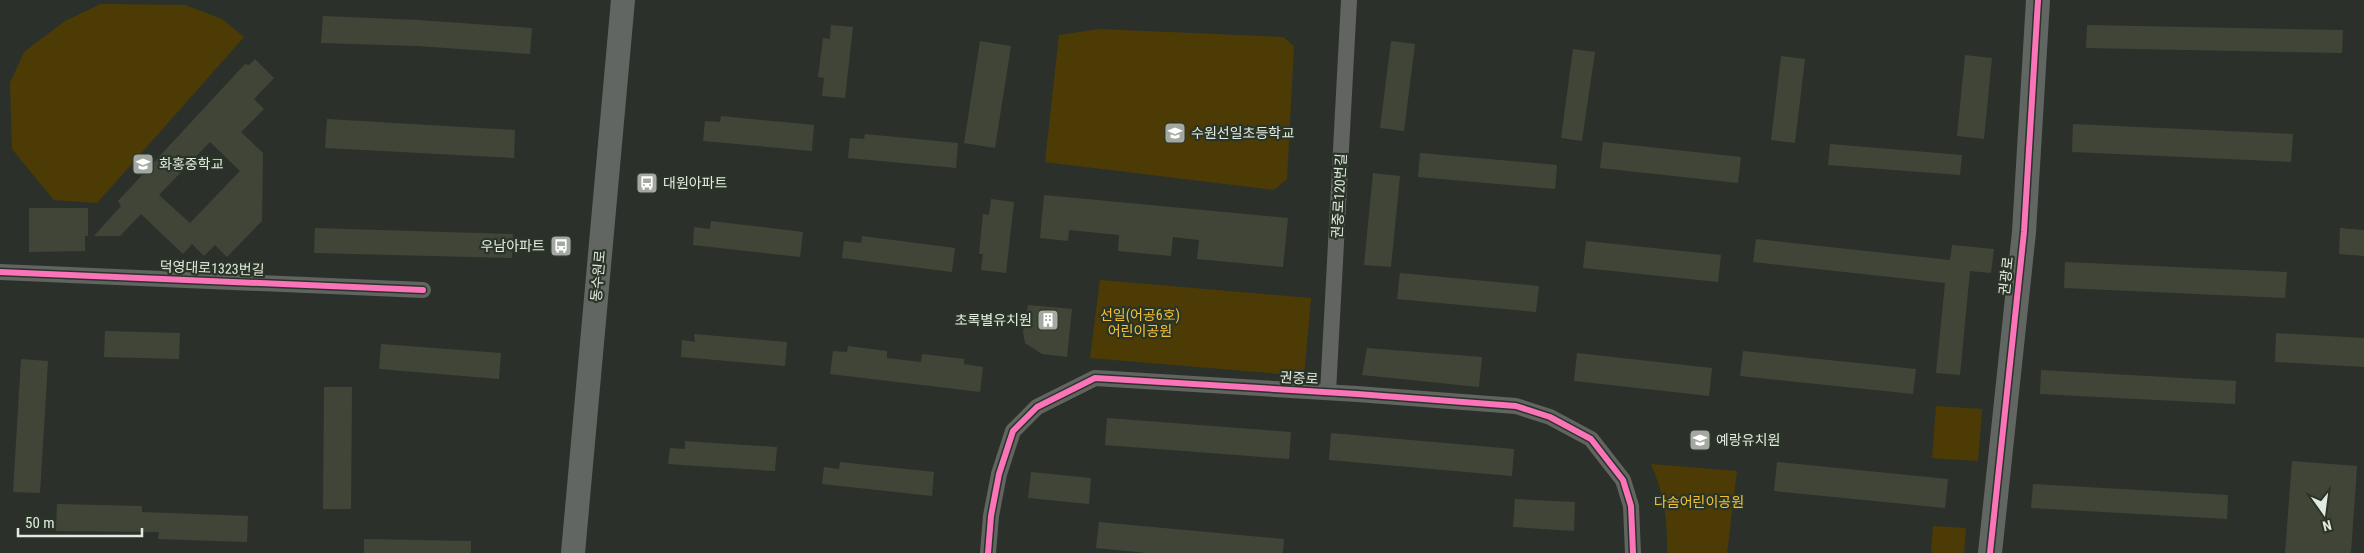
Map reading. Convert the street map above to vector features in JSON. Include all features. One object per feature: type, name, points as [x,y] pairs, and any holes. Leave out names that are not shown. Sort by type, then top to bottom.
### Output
[{"type":"main road","name":"동수원로","points":[[573,553],[624,0]]},
{"type":"main road","name":"권광로","points":[[1990,553],[2024,232],[2038,0]]},
{"type":"street","name":"권중로120번길","points":[[1328,392],[1349,0]]},
{"type":"street","name":"덕영대로1323번길","points":[[0,272],[423,290]]},
{"type":"street","name":"권중로","points":[[988,553],[991,516],[999,474],[1013,431],[1036,408],[1095,378],[1516,406],[1550,417],[1591,438],[1623,480],[1631,506],[1633,553]]},
{"type":"green space","points":[[101,4],[185,5],[222,19],[244,37],[97,203],[54,200],[12,149],[10,83],[24,52],[65,21]]},
{"type":"green space","points":[[1100,29],[1283,37],[1294,46],[1287,179],[1274,190],[1045,162],[1059,35]]},
{"type":"green space","name":"선일(어공6호) 어린이공원","points":[[1100,280],[1311,298],[1304,376],[1090,358]]},
{"type":"green space","points":[[1936,406],[1982,409],[1978,461],[1932,458]]},
{"type":"green space","name":"다솜어린이공원","points":[[1651,464],[1737,471],[1727,553],[1667,553],[1667,530],[1664,508]]},
{"type":"green space","points":[[1933,526],[1966,528],[1964,553],[1931,553]]},
{"type":"building","points":[[323,16],[532,28],[530,54],[417,46],[321,43]]},
{"type":"building","points":[[831,25],[853,27],[845,98],[822,96],[824,78],[818,77],[823,38],[830,39]]},
{"type":"building","points":[[2087,25],[2343,30],[2342,53],[2086,48]]},
{"type":"building","points":[[980,41],[1011,46],[995,148],[964,143]]},
{"type":"building","points":[[1391,41],[1415,44],[1404,131],[1380,128]]},
{"type":"building","points":[[1573,49],[1595,52],[1582,141],[1561,138]]},
{"type":"building","points":[[1965,55],[1992,58],[1984,139],[1957,136]]},
{"type":"building","points":[[1781,56],[1805,59],[1795,143],[1771,140]]},
{"type":"building","points":[[255,59],[274,78],[254,99],[264,109],[241,132],[263,153],[262,221],[227,257],[215,245],[204,256],[192,244],[183,254],[141,214],[120,236],[94,236],[121,206],[118,201],[245,64],[249,65]],"holes":[[[210,142],[240,171],[190,223],[159,195]]]},
{"type":"building","points":[[721,116],[814,125],[812,151],[703,141],[705,121],[720,122]]},
{"type":"building","points":[[327,119],[515,130],[514,158],[325,148]]},
{"type":"building","points":[[2073,124],[2293,134],[2291,162],[2072,152]]},
{"type":"building","points":[[865,134],[958,143],[956,168],[848,158],[850,138],[864,139]]},
{"type":"building","points":[[1603,142],[1741,157],[1738,183],[1600,168]]},
{"type":"building","points":[[1830,144],[1962,155],[1960,175],[1828,165]]},
{"type":"building","points":[[1420,153],[1557,165],[1555,189],[1418,177]]},
{"type":"building","points":[[1373,173],[1400,176],[1391,267],[1364,265]]},
{"type":"building","points":[[1044,195],[1288,218],[1283,267],[1197,259],[1199,240],[1173,237],[1171,256],[1118,251],[1119,235],[1069,230],[1068,241],[1040,238]]},
{"type":"building","points":[[991,199],[1014,202],[1006,273],[981,270],[983,254],[979,254],[983,214],[989,215]]},
{"type":"building","points":[[29,208],[88,208],[88,236],[85,236],[85,251],[29,252]]},
{"type":"building","points":[[711,221],[803,232],[800,257],[693,245],[694,227],[710,229]]},
{"type":"building","points":[[315,228],[513,234],[512,258],[314,253]]},
{"type":"building","points":[[2340,228],[2364,230],[2364,256],[2339,254]]},
{"type":"building","points":[[862,236],[955,248],[952,272],[842,258],[844,241],[861,243]]},
{"type":"building","points":[[1756,239],[1950,260],[1952,245],[1994,249],[1991,273],[1970,271],[1960,375],[1936,373],[1945,283],[1753,262]]},
{"type":"building","points":[[1586,241],[1721,255],[1718,282],[1583,268]]},
{"type":"building","points":[[2065,262],[2287,272],[2285,298],[2064,288]]},
{"type":"building","points":[[1400,273],[1539,286],[1536,312],[1397,299]]},
{"type":"building","name":"초록별유치원","points":[[1028,305],[1072,309],[1067,357],[1042,354],[1025,343],[1023,332]]},
{"type":"building","points":[[105,331],[180,333],[179,359],[104,357]]},
{"type":"building","points":[[2276,333],[2364,338],[2364,367],[2275,362]]},
{"type":"building","points":[[694,334],[787,342],[785,366],[681,357],[682,340],[695,342]]},
{"type":"building","points":[[381,344],[501,353],[499,379],[379,369]]},
{"type":"building","points":[[848,346],[887,351],[887,358],[921,362],[922,354],[964,359],[964,364],[983,367],[980,392],[830,374],[833,351],[847,352]]},
{"type":"building","points":[[1367,348],[1482,357],[1479,387],[1362,375]]},
{"type":"building","points":[[1743,351],[1916,369],[1913,394],[1740,376]]},
{"type":"building","points":[[1577,353],[1712,368],[1709,396],[1574,381]]},
{"type":"building","points":[[21,359],[48,361],[40,493],[13,492]]},
{"type":"building","points":[[2041,370],[2236,381],[2235,404],[2040,394]]},
{"type":"building","points":[[324,387],[352,387],[351,509],[323,509]]},
{"type":"building","points":[[1107,418],[1291,432],[1289,459],[1105,445]]},
{"type":"building","points":[[1331,433],[1514,449],[1512,476],[1329,460]]},
{"type":"building","points":[[685,441],[777,447],[775,471],[668,464],[670,448],[685,449]]},
{"type":"building","points":[[2292,461],[2357,466],[2351,553],[2285,553]]},
{"type":"building","points":[[840,462],[934,472],[932,496],[822,484],[824,467],[839,469]]},
{"type":"building","points":[[1777,462],[1948,479],[1945,508],[1774,491]]},
{"type":"building","points":[[1031,472],[1091,478],[1089,504],[1028,498]]},
{"type":"building","points":[[2033,484],[2228,495],[2227,519],[2031,508]]},
{"type":"building","points":[[1515,499],[1575,502],[1574,531],[1513,527]]},
{"type":"building","points":[[57,504],[142,506],[142,512],[248,516],[247,542],[158,539],[159,532],[56,531]]},
{"type":"building","points":[[1099,522],[1284,539],[1283,553],[1147,553],[1096,548]]},
{"type":"building","points":[[364,539],[471,541],[471,553],[364,553]]},
{"type":"cycle path","points":[[1990,553],[2024,232],[2038,0]]},
{"type":"cycle path","points":[[0,272],[423,290]]},
{"type":"cycle path","points":[[988,553],[991,516],[999,474],[1013,431],[1037,407],[1095,378],[1516,406],[1550,417],[1591,439],[1623,480],[1631,506],[1633,553]]},
{"type":"place","name":"수원선일초등학교","points":[[1175,133]]},
{"type":"place","name":"화홍중학교","points":[[143,164]]},
{"type":"place","name":"대원아파트","points":[[647,183]]},
{"type":"place","name":"우남아파트","points":[[561,246]]},
{"type":"place","name":"초록별유치원","points":[[1048,320]]},
{"type":"place","name":"예랑유치원","points":[[1700,440]]}]
